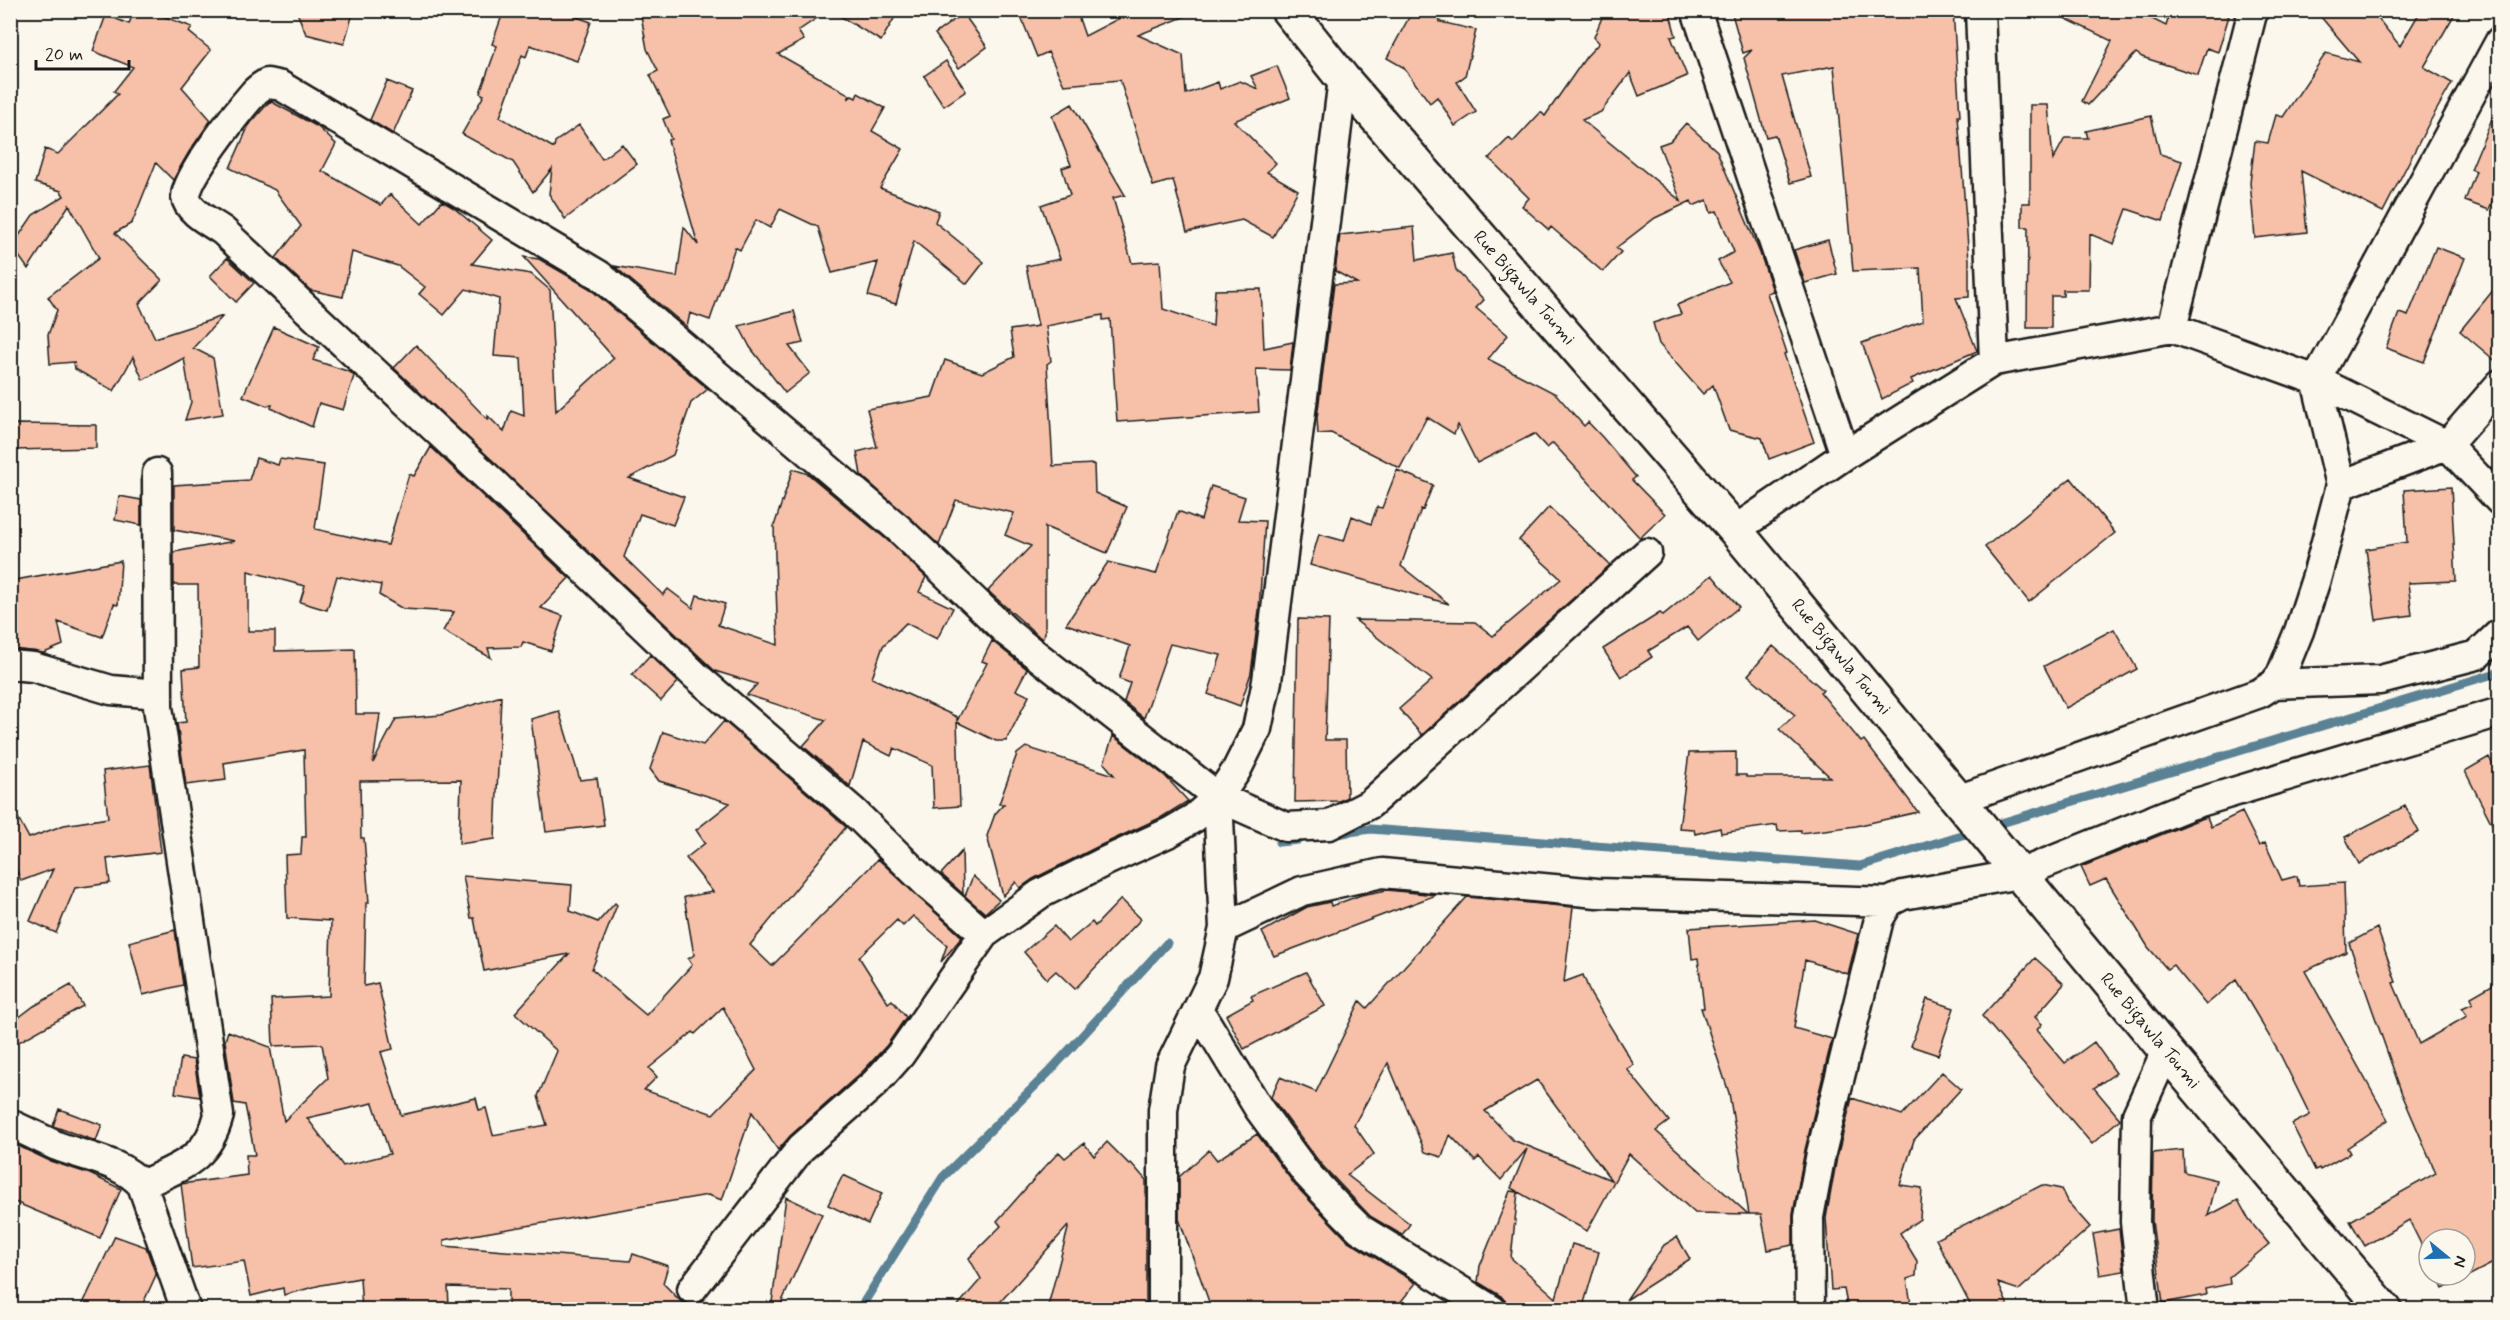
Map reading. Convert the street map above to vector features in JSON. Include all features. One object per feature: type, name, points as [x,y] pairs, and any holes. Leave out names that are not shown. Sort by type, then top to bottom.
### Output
[{"type":"street","name":"Rue Bigawla Toumi","points":[[1288,10],[1343,79],[1735,530],[2166,1051],[2385,1310]]},
{"type":"street","points":[[1696,10],[1845,455]]},
{"type":"street","points":[[1980,10],[1994,361]]},
{"type":"street","points":[[2172,328],[2253,10]]},
{"type":"street","points":[[1966,807],[2260,693],[2274,684],[2281,675],[2299,631],[2317,576],[2341,485],[2316,380],[2499,41]]},
{"type":"street","points":[[692,1289],[801,1148],[876,1083],[900,1055],[984,934],[1040,894],[1170,832],[1194,818],[1218,797],[1236,771],[1257,729],[1267,681],[1343,79]]},
{"type":"street","points":[[984,934],[927,884],[853,811],[696,676],[231,239],[193,209],[186,198],[188,183],[254,92],[267,82],[281,86],[598,274],[898,528],[1008,633],[1218,797],[1286,827],[1329,825],[1370,804],[1647,553]]},
{"type":"street","points":[[1735,530],[1845,455],[1994,361],[2172,328],[2316,380],[2447,445],[2499,501]]},
{"type":"street","points":[[2341,485],[2447,445],[2499,384]]},
{"type":"street","points":[[142,1185],[183,1165],[202,1152],[214,1135],[219,1115],[189,927],[158,694],[157,473]]},
{"type":"street","points":[[2274,684],[2380,680],[2477,655],[2499,633]]},
{"type":"street","points":[[10,665],[33,667],[111,690],[158,694]]},
{"type":"street","points":[[1224,928],[1302,891],[1382,873],[1597,893],[1889,902],[1903,895],[2014,868],[2190,805],[2499,712]]},
{"type":"street","points":[[1163,1310],[1163,1110],[1170,1066],[1213,978],[1224,928],[1218,797]]},
{"type":"street","points":[[1810,1310],[1809,1217],[1821,1153],[1879,919],[1889,902]]},
{"type":"street","points":[[1198,1009],[1259,1108],[1307,1174],[1338,1207],[1360,1229],[1492,1310]]},
{"type":"street","points":[[2145,1310],[2135,1222],[2137,1115],[2166,1051]]},
{"type":"street","points":[[10,1124],[133,1175],[142,1185],[186,1310]]},
{"type":"building","points":[[134,10],[146,10],[192,27],[189,32],[211,50],[182,87],[211,120],[173,180],[156,163],[132,223],[115,233],[162,280],[139,304],[155,338],[223,316],[193,348],[213,358],[223,414],[185,420],[191,402],[184,358],[143,380],[133,357],[114,391],[75,369],[74,362],[50,364],[48,335],[57,310],[48,297],[99,258],[69,205],[28,269],[12,246],[33,215],[64,196],[61,191],[35,183],[45,149],[58,154],[118,94],[114,91],[133,67],[93,51],[106,15],[129,24]]},
{"type":"building","points":[[296,10],[354,10],[344,44],[306,34]]},
{"type":"building","points":[[504,10],[576,10],[574,16],[591,22],[577,61],[530,45],[526,57],[522,55],[500,117],[554,148],[555,142],[579,125],[602,159],[622,144],[637,164],[565,219],[549,194],[552,169],[533,192],[513,162],[462,134],[484,95],[480,93],[497,46],[492,44]]},
{"type":"building","points":[[640,10],[829,10],[798,31],[804,40],[778,54],[850,95],[848,99],[852,96],[856,98],[858,93],[885,108],[872,131],[903,149],[880,188],[939,211],[935,222],[984,262],[967,284],[914,241],[896,304],[868,296],[878,262],[832,273],[818,227],[780,209],[770,228],[756,220],[740,250],[735,247],[710,320],[690,313],[687,327],[614,266],[677,277],[684,227],[698,245],[668,140],[671,139],[663,119],[670,116],[650,75],[658,71],[647,49]]},
{"type":"building","points":[[830,10],[899,10],[881,41]]},
{"type":"building","points":[[1038,10],[1076,10],[1085,36],[1135,10],[1196,10],[1196,12],[1138,35],[1183,55],[1186,94],[1218,82],[1220,89],[1240,81],[1258,89],[1251,76],[1277,66],[1290,98],[1234,121],[1276,163],[1267,172],[1298,190],[1273,237],[1242,220],[1187,232],[1173,180],[1153,186],[1120,80],[1064,85],[1048,52],[1037,57],[1021,17]]},
{"type":"building","points":[[1413,10],[1438,10],[1440,22],[1476,30],[1465,76],[1457,82],[1476,112],[1455,126],[1437,97],[1430,103],[1403,67],[1387,58]]},
{"type":"building","points":[[1605,10],[1669,10],[1676,36],[1671,37],[1687,76],[1639,96],[1630,73],[1601,112],[1582,120],[1681,201],[1659,145],[1670,141],[1686,123],[1717,151],[1760,253],[1773,291],[1767,293],[1787,353],[1784,354],[1814,442],[1769,459],[1762,438],[1729,430],[1713,385],[1703,394],[1659,344],[1653,323],[1681,314],[1677,305],[1730,282],[1718,261],[1734,252],[1717,211],[1711,213],[1707,200],[1693,206],[1691,201],[1655,218],[1616,248],[1621,252],[1603,272],[1551,227],[1549,230],[1522,206],[1529,198],[1489,158],[1509,138],[1513,142],[1541,112],[1545,116],[1586,57],[1599,43],[1594,37]]},
{"type":"building","points":[[1731,10],[1953,10],[1969,260],[1969,297],[1956,298],[1977,351],[1911,379],[1913,383],[1882,399],[1862,343],[1923,321],[1920,268],[1853,271],[1834,66],[1782,76],[1811,177],[1790,183],[1775,135],[1766,137],[1744,58],[1752,50],[1743,53]]},
{"type":"building","points":[[2048,10],[2134,10],[2166,26],[2171,10],[2214,10],[2229,16],[2218,52],[2207,48],[2198,75],[2136,53],[2088,105],[2082,101],[2112,41]]},
{"type":"building","points":[[2315,10],[2371,10],[2400,46],[2421,10],[2457,10],[2424,67],[2452,83],[2383,212],[2301,171],[2307,232],[2255,238],[2250,182],[2255,141],[2268,143],[2276,115],[2283,117],[2326,53],[2359,62]]},
{"type":"building","points":[[963,13],[987,47],[959,68],[935,34]]},
{"type":"building","points":[[946,61],[966,91],[944,106],[924,76]]},
{"type":"building","points":[[387,81],[412,91],[393,134],[370,120]]},
{"type":"building","points":[[270,101],[318,127],[336,144],[322,171],[381,205],[390,194],[422,224],[442,201],[454,208],[492,240],[472,264],[531,274],[550,290],[556,411],[614,358],[524,257],[539,259],[589,288],[708,389],[691,403],[673,455],[629,478],[684,497],[673,525],[640,514],[624,557],[663,595],[668,589],[693,608],[697,595],[725,604],[718,625],[778,645],[774,526],[793,469],[808,474],[887,540],[926,577],[919,592],[953,608],[937,639],[906,623],[883,646],[872,678],[957,717],[957,721],[987,663],[982,661],[992,641],[1027,669],[1016,690],[1029,696],[1006,741],[996,741],[957,722],[960,806],[934,808],[932,765],[894,748],[891,756],[863,742],[850,786],[803,746],[826,720],[747,695],[757,684],[715,671],[394,368],[416,345],[488,420],[488,416],[504,432],[511,411],[524,416],[521,358],[494,356],[499,299],[466,289],[444,315],[419,294],[425,287],[398,266],[352,252],[343,297],[310,290],[276,258],[301,226],[275,190],[230,168],[249,125]]},
{"type":"building","points":[[2499,102],[2499,182],[2489,210],[2465,201],[2476,171],[2471,169]]},
{"type":"building","points":[[1072,104],[1125,195],[1113,198],[1132,263],[1160,261],[1163,309],[1213,326],[1215,290],[1261,289],[1264,348],[1293,342],[1290,370],[1256,369],[1259,412],[1117,422],[1110,319],[1103,320],[1103,315],[1046,326],[1051,361],[1047,364],[1053,466],[1094,464],[1095,493],[1127,507],[1107,553],[1045,527],[1045,633],[1042,639],[988,591],[1031,546],[1005,535],[1014,513],[956,500],[939,545],[861,475],[857,452],[877,447],[867,409],[932,397],[945,360],[982,373],[1014,357],[1010,330],[1038,326],[1026,266],[1060,259],[1041,205],[1070,195],[1062,168],[1071,165],[1052,116]]},
{"type":"building","points":[[2030,105],[2048,105],[2053,160],[2065,138],[2088,138],[2086,131],[2151,116],[2160,154],[2182,161],[2163,221],[2127,209],[2114,244],[2090,234],[2089,290],[2063,290],[2063,296],[2051,296],[2051,328],[2027,328],[2028,227],[2022,227],[2022,203],[2030,203]]},
{"type":"building","points":[[1414,227],[1417,260],[1452,253],[1456,270],[1484,300],[1476,308],[1508,335],[1488,359],[1556,394],[1584,426],[1588,422],[1636,477],[1632,480],[1665,514],[1640,538],[1553,443],[1547,448],[1534,434],[1477,463],[1458,425],[1454,434],[1427,417],[1400,468],[1331,433],[1318,434],[1317,418],[1334,284],[1357,283],[1335,271],[1340,235]]},
{"type":"building","points":[[1828,240],[1837,274],[1805,283],[1794,250]]},
{"type":"building","points":[[2436,247],[2465,258],[2424,362],[2386,348],[2399,313],[2408,316]]},
{"type":"building","points":[[227,258],[254,283],[236,302],[210,276]]},
{"type":"building","points":[[2499,283],[2499,364],[2460,331]]},
{"type":"building","points":[[794,311],[803,343],[789,346],[810,373],[785,393],[750,347],[739,326]]},
{"type":"building","points":[[274,327],[319,347],[313,360],[350,372],[354,376],[343,410],[319,403],[312,427],[271,408],[272,405],[267,406],[243,396]]},
{"type":"building","points":[[15,424],[96,425],[96,448],[14,450]]},
{"type":"building","points":[[431,447],[569,578],[541,608],[563,616],[551,651],[523,642],[521,647],[488,648],[491,658],[443,631],[454,612],[403,609],[379,595],[381,585],[337,576],[327,610],[300,602],[305,586],[248,571],[248,631],[275,631],[275,651],[355,649],[356,714],[380,714],[373,763],[396,719],[441,715],[501,696],[495,839],[459,844],[461,780],[360,781],[361,838],[364,838],[369,903],[366,903],[364,986],[378,983],[393,1049],[381,1052],[401,1115],[476,1098],[479,1110],[486,1108],[493,1135],[547,1125],[538,1096],[557,1051],[515,1013],[569,954],[484,971],[463,876],[572,885],[570,911],[598,922],[615,903],[617,905],[592,969],[646,1015],[692,965],[688,959],[694,955],[684,897],[713,892],[686,858],[705,843],[696,830],[730,803],[659,781],[650,769],[663,732],[703,745],[724,721],[846,827],[750,945],[772,966],[878,859],[962,937],[941,962],[947,945],[913,916],[903,926],[897,920],[859,957],[888,1003],[892,1000],[906,1017],[887,1045],[863,1071],[790,1136],[778,1150],[752,1112],[722,1200],[708,1195],[444,1240],[444,1246],[630,1261],[633,1254],[668,1266],[663,1283],[689,1310],[508,1310],[508,1289],[448,1287],[449,1305],[412,1307],[412,1310],[362,1310],[360,1278],[284,1295],[283,1288],[251,1296],[244,1261],[192,1268],[181,1184],[247,1175],[246,1155],[255,1155],[245,1105],[234,1103],[225,1041],[228,1031],[270,1047],[284,1121],[328,1078],[322,1044],[273,1046],[271,999],[329,996],[331,921],[287,918],[285,855],[301,854],[302,837],[306,837],[304,750],[224,763],[226,780],[186,785],[177,723],[186,722],[183,669],[199,667],[198,585],[174,585],[174,552],[235,541],[174,530],[174,485],[249,480],[256,458],[278,465],[280,459],[324,465],[315,529],[388,545],[409,474],[414,476]],"holes":[[[723,1007],[756,1070],[713,1114],[644,1090],[657,1077],[649,1068],[693,1032],[695,1034]],[[373,1103],[390,1154],[343,1166],[307,1118]]]},
{"type":"building","points":[[1397,470],[1433,485],[1423,510],[1421,509],[1401,566],[1449,604],[1310,565],[1319,534],[1344,541],[1352,516],[1371,524],[1377,507],[1382,508]]},
{"type":"building","points":[[2071,478],[2115,533],[2029,602],[1985,547]]},
{"type":"building","points":[[1211,486],[1245,497],[1238,520],[1265,521],[1259,610],[1251,673],[1240,706],[1208,694],[1221,655],[1170,644],[1144,718],[1124,702],[1130,683],[1119,679],[1130,646],[1066,624],[1108,562],[1156,574],[1178,511],[1201,520]]},
{"type":"building","points":[[2451,487],[2456,581],[2408,583],[2412,615],[2376,620],[2366,549],[2407,542],[2404,490]]},
{"type":"building","points":[[119,496],[141,500],[141,525],[115,520]]},
{"type":"building","points":[[1549,507],[1610,565],[1422,735],[1399,709],[1432,680],[1355,620],[1475,622],[1493,636],[1561,579],[1519,540]]},
{"type":"building","points":[[121,561],[118,605],[114,604],[102,637],[58,622],[63,645],[44,653],[10,649],[10,581]]},
{"type":"building","points":[[1712,575],[1739,607],[1698,641],[1687,627],[1648,651],[1652,657],[1621,677],[1603,649],[1660,613],[1663,615]]},
{"type":"building","points":[[1298,619],[1329,620],[1325,740],[1346,740],[1347,797],[1339,801],[1295,802]]},
{"type":"building","points":[[2114,629],[2137,669],[2066,708],[2044,666]]},
{"type":"building","points":[[1773,646],[1823,690],[1820,692],[1861,742],[1864,740],[1918,812],[1856,826],[1801,833],[1801,830],[1778,831],[1777,825],[1721,833],[1720,828],[1695,834],[1694,829],[1679,828],[1689,753],[1736,752],[1736,775],[1746,775],[1746,777],[1830,777],[1779,729],[1795,715],[1748,675]]},
{"type":"building","points":[[650,655],[678,682],[661,701],[632,675]]},
{"type":"building","points":[[559,711],[580,780],[597,778],[604,825],[546,832],[531,719]]},
{"type":"building","points":[[1113,736],[1165,776],[1188,801],[1162,817],[1033,879],[1020,888],[1016,882],[1003,896],[987,836],[995,814],[1004,804],[999,804],[1017,754],[1026,747],[1114,775],[1104,763]]},
{"type":"building","points":[[2489,757],[2499,777],[2499,838],[2465,771]]},
{"type":"building","points":[[150,765],[161,852],[107,859],[110,883],[75,888],[56,933],[30,921],[53,869],[21,881],[10,854],[10,803],[29,838],[64,825],[108,818],[103,771]]},
{"type":"building","points":[[2405,806],[2419,832],[2359,864],[2345,837]]},
{"type":"building","points":[[2242,812],[2259,846],[2265,843],[2282,880],[2297,876],[2299,886],[2344,883],[2346,952],[2305,971],[2388,1120],[2347,1148],[2350,1153],[2320,1170],[2319,1168],[2315,1170],[2292,1124],[2310,1115],[2281,1056],[2236,980],[2206,1005],[2173,965],[2167,969],[2148,947],[2106,879],[2090,886],[2081,867],[2195,821],[2207,817],[2211,827]]},
{"type":"building","points":[[962,851],[963,894],[941,874]]},
{"type":"building","points":[[973,876],[999,900],[985,913],[965,896]]},
{"type":"building","points":[[1387,890],[1436,895],[1274,956],[1262,932],[1307,907],[1330,902],[1331,906],[1361,895]]},
{"type":"building","points":[[1467,897],[1573,907],[1564,982],[1583,975],[1591,995],[1634,1065],[1627,1069],[1669,1121],[1656,1131],[1748,1214],[1695,1213],[1629,1154],[1587,1231],[1511,1188],[1527,1149],[1501,1180],[1479,1157],[1475,1161],[1450,1135],[1442,1157],[1425,1152],[1388,1063],[1354,1125],[1374,1154],[1347,1175],[1410,1224],[1402,1235],[1370,1216],[1320,1163],[1271,1097],[1280,1077],[1316,1092],[1360,1001],[1367,1008]],"holes":[[[1537,1080],[1611,1180],[1513,1140],[1485,1111]]]},
{"type":"building","points":[[1121,899],[1141,919],[1075,989],[1056,971],[1047,979],[1024,952],[1054,926],[1068,942],[1092,922],[1095,926]]},
{"type":"building","points":[[1815,920],[1858,934],[1848,974],[1805,960],[1794,1028],[1832,1039],[1805,1150],[1793,1214],[1793,1245],[1768,1250],[1761,1214],[1749,1214],[1729,1093],[1701,1008],[1704,1008],[1698,958],[1692,959],[1689,928]]},
{"type":"building","points":[[2377,928],[2396,982],[2393,983],[2419,1044],[2467,1016],[2462,1008],[2473,1003],[2471,997],[2499,981],[2499,1260],[2477,1271],[2477,1227],[2417,1227],[2417,1236],[2409,1220],[2365,1246],[2350,1221],[2436,1173],[2402,1094],[2349,943]]},
{"type":"building","points":[[175,930],[183,985],[143,995],[129,942]]},
{"type":"building","points":[[2035,958],[2064,984],[2035,1017],[2042,1024],[2037,1030],[2065,1063],[2094,1042],[2116,1073],[2094,1088],[2120,1119],[2092,1144],[1982,1016]]},
{"type":"building","points":[[1306,972],[1325,1006],[1244,1049],[1226,1015],[1253,1000],[1251,996]]},
{"type":"building","points":[[71,985],[83,1006],[10,1047],[10,1024],[34,1006]]},
{"type":"building","points":[[1927,999],[1954,1008],[1938,1055],[1911,1046]]},
{"type":"building","points":[[181,1058],[194,1060],[200,1097],[175,1093]]},
{"type":"building","points":[[1942,1072],[1961,1089],[1914,1140],[1900,1185],[1922,1188],[1920,1219],[1900,1233],[1917,1261],[1916,1276],[1907,1279],[1912,1310],[1848,1310],[1844,1289],[1831,1290],[1826,1218],[1837,1157],[1852,1098],[1902,1115]]},
{"type":"building","points":[[59,1109],[102,1125],[96,1141],[53,1126]]},
{"type":"building","points":[[1257,1134],[1295,1185],[1348,1241],[1416,1283],[1394,1310],[1212,1310],[1179,1219],[1179,1177],[1209,1150],[1217,1160]]},
{"type":"building","points":[[10,1142],[50,1161],[90,1174],[121,1189],[100,1238],[10,1200]]},
{"type":"building","points":[[1107,1142],[1146,1180],[1146,1310],[1047,1310],[1069,1225],[993,1310],[954,1310],[981,1279],[969,1258],[1001,1226],[997,1221],[1043,1169],[1059,1152],[1065,1158],[1084,1143],[1094,1156]]},
{"type":"building","points":[[2183,1150],[2184,1172],[2217,1180],[2208,1216],[2238,1200],[2249,1220],[2269,1244],[2229,1277],[2230,1284],[2205,1289],[2206,1295],[2163,1303],[2152,1221],[2153,1153]]},
{"type":"building","points":[[843,1175],[882,1193],[868,1224],[828,1205]]},
{"type":"building","points":[[2042,1185],[2061,1189],[2067,1201],[2090,1227],[2019,1290],[1998,1283],[2010,1310],[1973,1310],[1936,1239]]},
{"type":"building","points":[[1510,1191],[1518,1192],[1511,1258],[1556,1298],[1572,1244],[1599,1252],[1582,1310],[1508,1310],[1501,1296],[1478,1282],[1480,1266]]},
{"type":"building","points":[[786,1197],[822,1214],[778,1310],[771,1310]]},
{"type":"building","points":[[2119,1229],[2124,1271],[2100,1275],[2093,1234]]},
{"type":"building","points":[[115,1236],[146,1247],[156,1275],[140,1310],[80,1310]]},
{"type":"building","points":[[1677,1237],[1690,1259],[1626,1300],[1664,1245]]},
{"type":"waterway","points":[[1988,827],[2500,672]]},
{"type":"waterway","points":[[1336,834],[1370,829],[1860,866],[1975,831]]},
{"type":"waterway","points":[[1279,842],[1298,840]]},
{"type":"waterway","points":[[859,1310],[943,1177],[1049,1072],[1167,943]]}]
